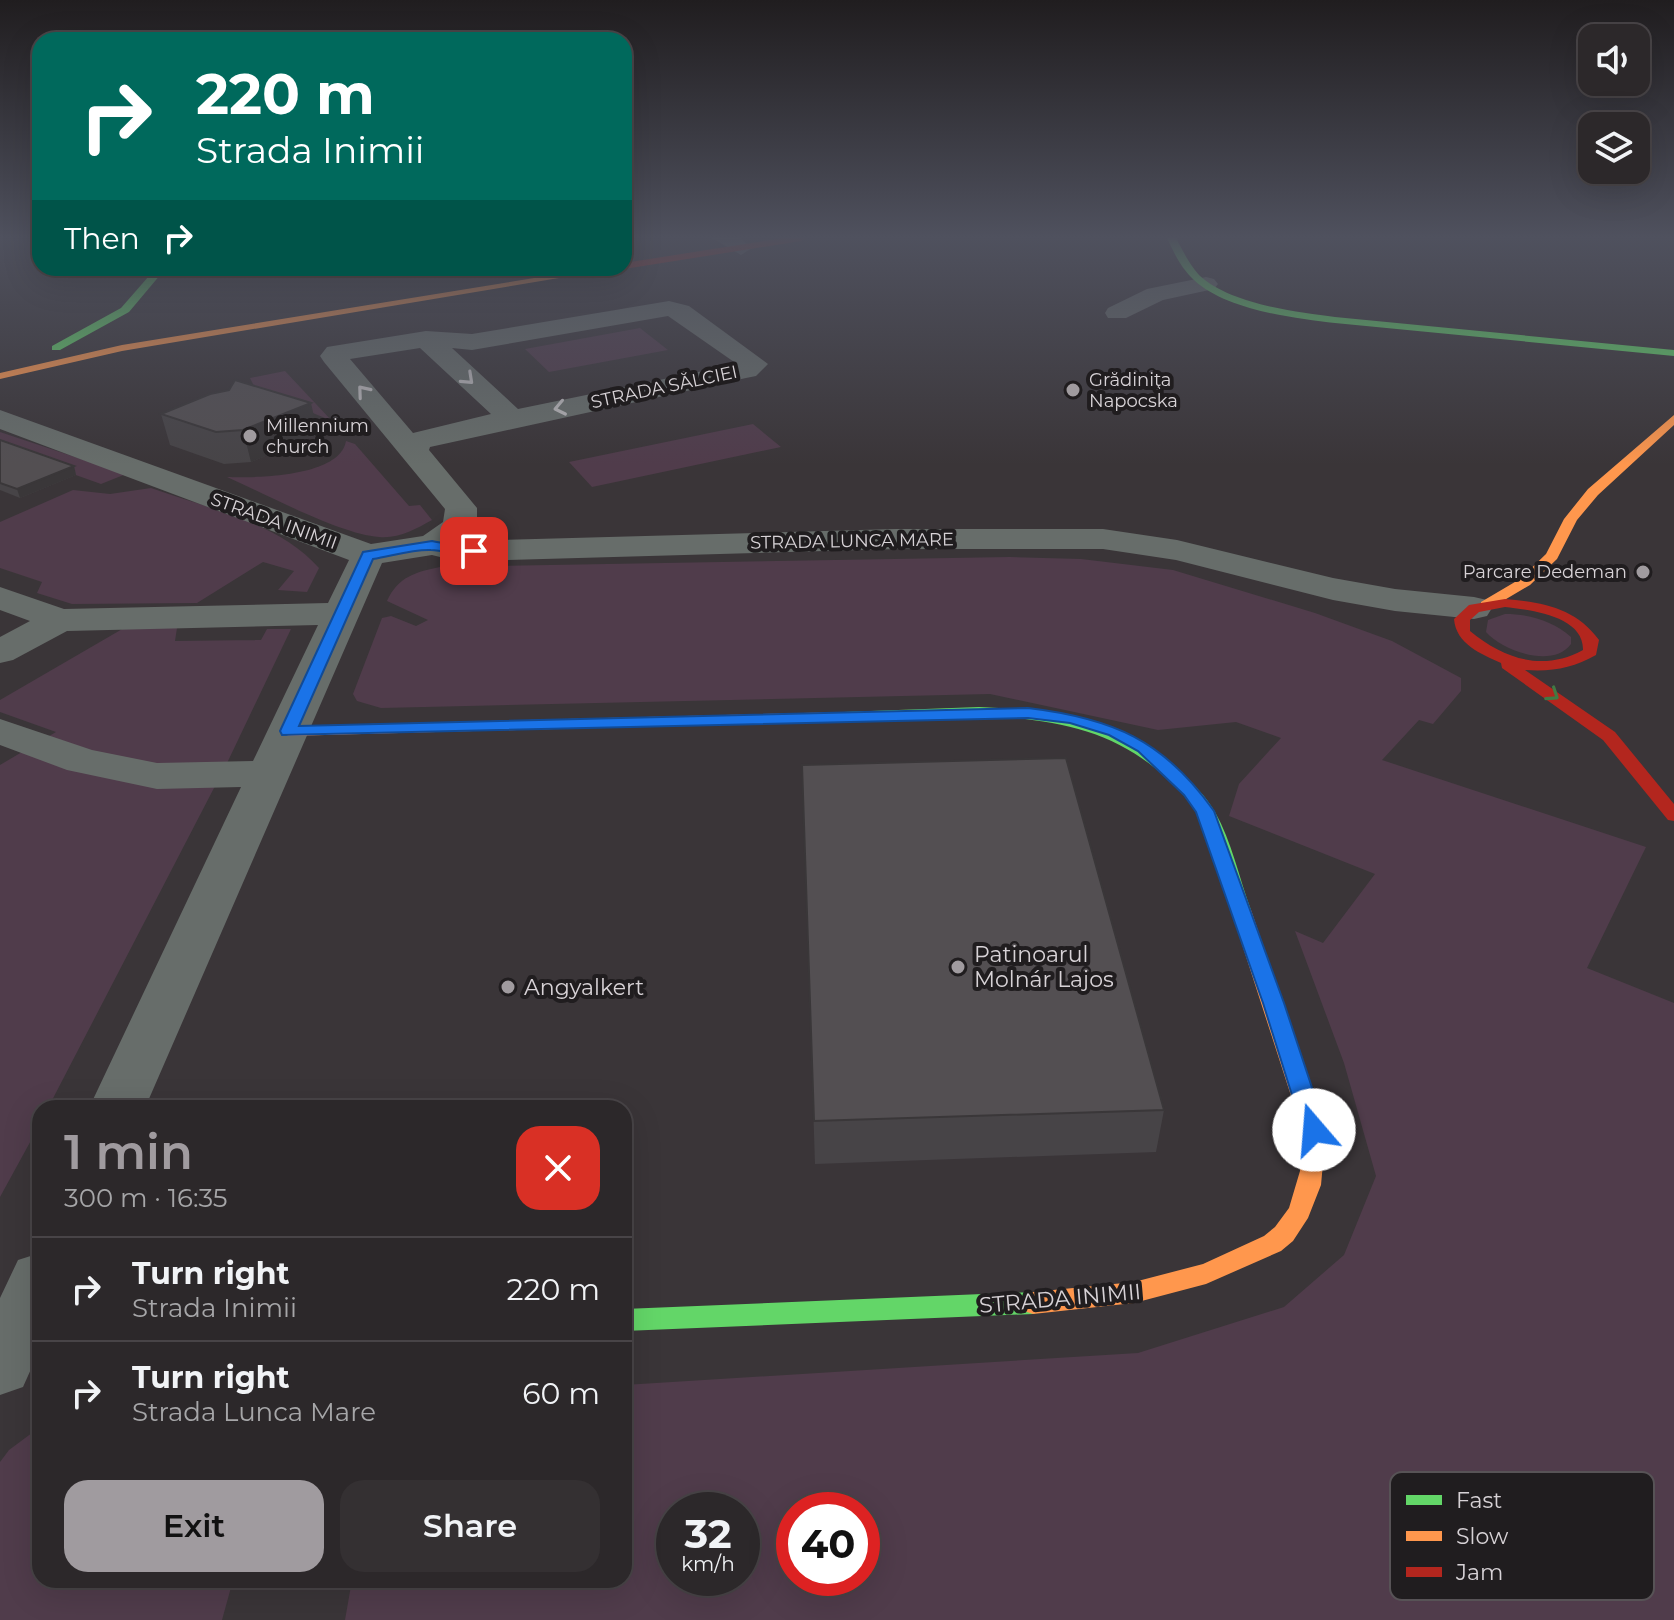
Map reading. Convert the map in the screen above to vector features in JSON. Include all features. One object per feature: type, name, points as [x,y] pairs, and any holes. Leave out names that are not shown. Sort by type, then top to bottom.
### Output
[{"type":"main road","points":[[0,376],[118,314]]},
{"type":"main road","points":[[122,348],[119,336],[124,314]]},
{"type":"main road","points":[[0,376],[122,348],[334,314]]},
{"type":"main road","points":[[1311,314],[1599,348],[1674,353]]},
{"type":"main road","points":[[1599,348],[1674,364]]},
{"type":"main road","points":[[1558,596],[1593,644],[1580,669],[1544,666],[1486,650],[1463,632],[1461,623],[1480,606],[1525,582],[1552,556],[1571,519],[1593,492],[1674,419]]},
{"type":"main road","points":[[1552,556],[1552,577]]},
{"type":"main road","points":[[1480,606],[1531,606],[1575,622]]},
{"type":"main road","name":"STRADA LUNCA MARE","points":[[1486,650],[1609,736]]},
{"type":"main road","name":"STRADA LUNCA MARE","points":[[1593,700],[1609,736],[1674,816]]},
{"type":"main road","name":"STRADA INIMII","points":[[288,731],[932,714],[1049,715],[1094,724],[1144,747],[1182,782],[1205,811],[1274,1003],[1314,1130],[1315,1162],[1308,1189],[1300,1211],[1284,1234],[1255,1254],[1211,1272],[1156,1290],[1096,1300],[632,1320]]},
{"type":"street","name":"STRADA SĂLCIEI","points":[[432,545],[449,536],[462,516],[461,508],[333,356],[346,351],[426,339],[472,342],[637,314]]},
{"type":"street","name":"STRADA SĂLCIEI","points":[[413,451],[419,441],[426,437],[746,370],[755,364],[684,314]]},
{"type":"street","points":[[426,339],[511,418]]},
{"type":"street","name":"STRADA INIMII","points":[[0,419],[368,555],[121,1100]]},
{"type":"street","name":"STRADA LUNCA MARE","points":[[368,555],[432,545],[456,551],[500,551],[896,539],[1103,539],[1177,550],[1333,589],[1395,600],[1480,606]]},
{"type":"street","name":"STRADA LUNCA MARE","points":[[1333,589],[1486,650]]},
{"type":"street","points":[[0,598],[60,620],[341,614]]},
{"type":"street","points":[[0,652],[60,620]]},
{"type":"street","points":[[0,731],[82,761],[135,773],[172,776],[268,774]]},
{"type":"street","points":[[12,1350],[32,1299]]},
{"type":"shaded area","points":[[640,328],[668,350],[549,372],[525,349]]},
{"type":"shaded area","points":[[285,371],[332,421],[301,408],[261,400],[250,378]]},
{"type":"shaded area","points":[[753,424],[781,447],[592,487],[569,462]]},
{"type":"shaded area","points":[[0,432],[126,474],[101,484],[0,448]]},
{"type":"shaded area","points":[[346,441],[355,444],[409,506],[420,505],[432,520],[400,535],[379,537],[363,534],[324,521],[227,477],[276,476],[313,468],[329,462],[340,453]]},
{"type":"shaded area","points":[[151,488],[241,518],[283,539],[319,568],[307,592],[278,590],[294,571],[263,562],[197,603],[72,604],[37,593],[42,582],[0,568],[0,522],[73,490],[110,494]]},
{"type":"shaded area","points":[[1010,557],[1081,559],[1173,570],[1315,613],[1392,641],[1461,678],[1461,691],[1433,724],[1419,720],[1382,760],[1646,847],[1587,968],[1674,1003],[1674,1620],[345,1620],[351,1588],[632,1588],[632,1385],[1138,1353],[1284,1307],[1344,1255],[1376,1176],[1344,1063],[1295,931],[1323,943],[1375,874],[1229,816],[1239,784],[1281,738],[1236,722],[1158,730],[990,694],[381,708],[357,701],[353,694],[382,618],[391,616],[416,626],[428,620],[387,601],[396,586],[408,577],[440,567]]},
{"type":"shaded area","points":[[1505,614],[1523,615],[1549,623],[1571,637],[1571,644],[1553,655],[1516,651],[1486,632],[1488,620]]},
{"type":"shaded area","points":[[124,628],[177,628],[175,641],[261,640],[267,629],[291,629],[228,761],[52,1100],[32,1100],[32,1139],[0,1197],[0,765],[56,732],[0,712],[0,700]]},
{"type":"shaded area","points":[[32,1433],[32,1588],[231,1588],[222,1620],[0,1620],[0,1462],[9,1450]]},
{"type":"building","points":[[235,380],[311,403],[243,430],[216,432],[161,414],[210,394],[229,390]]},
{"type":"building","points":[[0,440],[74,466],[17,489],[0,483]]},
{"type":"building","name":"Patinoarul Molnár Lajos","points":[[1066,758],[1164,1110],[814,1121],[802,765]]},
{"type":"traffic: fast","points":[[56,348],[118,314]]},
{"type":"traffic: fast","points":[[1292,314],[1674,353]]},
{"type":"traffic: fast","points":[[844,717],[979,712],[1026,714],[1070,721],[1113,733],[1151,754],[1204,808],[1241,910]]},
{"type":"traffic: fast","points":[[632,1320],[1033,1303]]},
{"type":"traffic: slow","points":[[0,376],[122,348],[334,314]]},
{"type":"traffic: slow","points":[[1486,605],[1525,582],[1552,556],[1571,519],[1593,492],[1674,419]]},
{"type":"traffic: slow","points":[[288,731],[844,717]]},
{"type":"traffic: slow","points":[[1033,1303],[1134,1292],[1206,1273],[1245,1258],[1272,1243],[1284,1234],[1300,1211],[1312,1171],[1314,1130],[1241,910]]},
{"type":"traffic: jam","points":[[1505,603],[1541,608],[1575,622],[1591,640],[1591,652],[1559,665],[1524,665],[1491,653],[1463,632],[1462,619],[1474,608],[1505,603]]},
{"type":"traffic: jam","points":[[1508,665],[1609,736],[1674,816]]},
{"type":"place","name":"Grădiniţa Napocska","points":[[1073,390]]},
{"type":"place","name":"Millennium church","points":[[250,436]]},
{"type":"place","name":"Parcare Dedeman","points":[[1643,572]]},
{"type":"place","name":"Patinoarul Molnár Lajos","points":[[958,967]]},
{"type":"place","name":"Angyalkert","points":[[508,987]]},
{"type":"route","points":[[474,551],[456,551],[432,545],[368,555],[288,731],[1028,713],[1072,718],[1115,732],[1144,747],[1174,773],[1205,811],[1274,1003],[1314,1130]]}]
